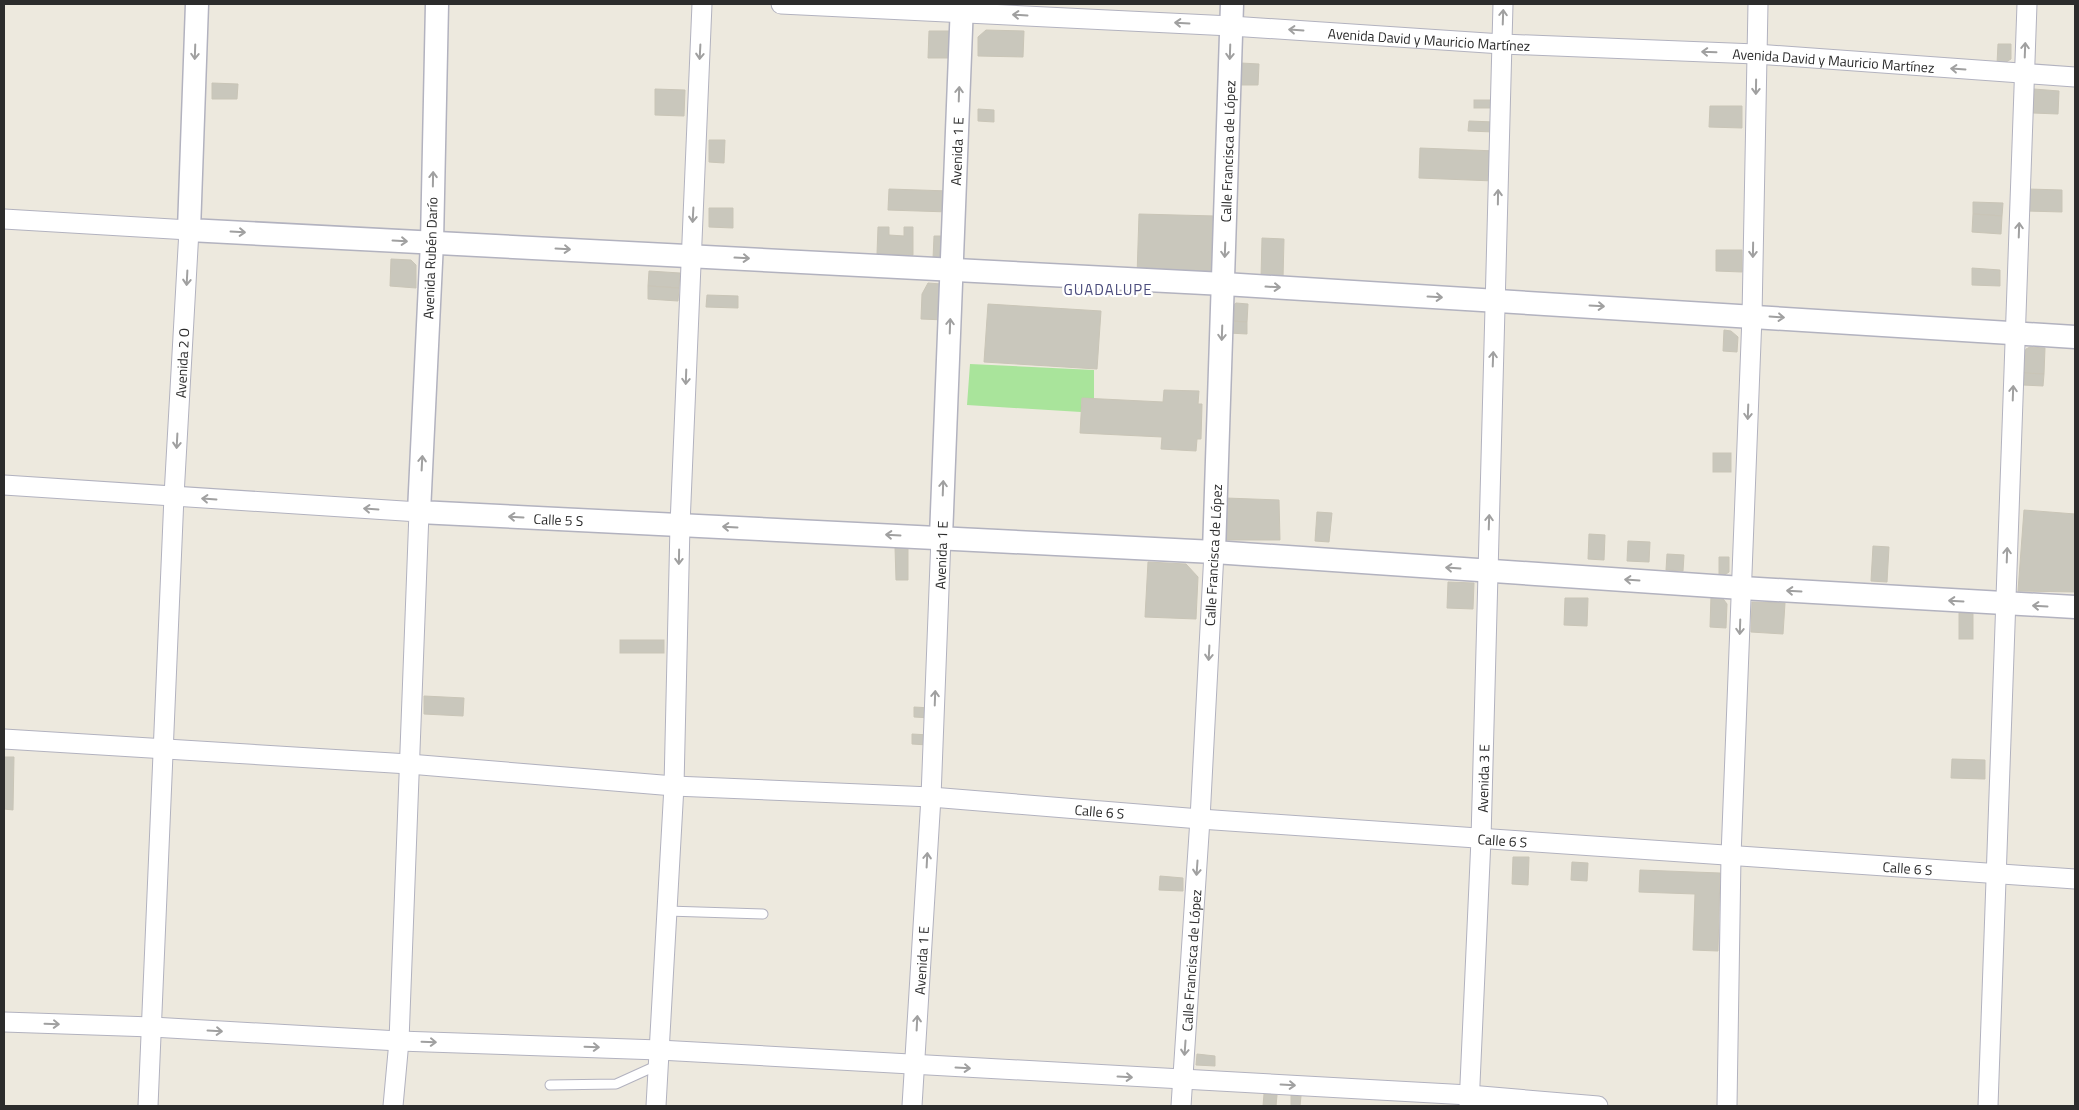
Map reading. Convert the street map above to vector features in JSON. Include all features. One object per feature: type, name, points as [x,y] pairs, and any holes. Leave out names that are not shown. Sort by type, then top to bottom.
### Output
[{"type":"street","points":[[189,230],[197,4]]},
{"type":"street","name":"Avenida Rubén Darío","points":[[419,512],[432,242],[437,4]]},
{"type":"street","points":[[656,1106],[674,786],[680,525],[702,4]]},
{"type":"street","name":"Avenida David y Mauricio Martínez","points":[[781,4],[1232,15],[1502,44],[1756,54],[2075,77]]},
{"type":"street","name":"Avenida 3 E","points":[[1469,1100],[1481,839],[1503,4]]},
{"type":"street","points":[[1727,1106],[1732,856],[1752,316],[1758,4]]},
{"type":"street","points":[[1988,1106],[2027,4]]},
{"type":"street","name":"Avenida 1 E","points":[[912,1106],[931,797],[962,8]]},
{"type":"street","name":"Calle Francisca de López","points":[[1181,1106],[1200,819],[1214,552],[1232,15]]},
{"type":"street","points":[[4,219],[1224,284],[2075,337]]},
{"type":"street","name":"Avenida 2 O","points":[[148,1106],[174,496],[189,230]]},
{"type":"street","name":"Calle 5 S","points":[[4,485],[419,512],[1214,552],[1742,588],[2075,607]]},
{"type":"street","points":[[393,1106],[399,1041],[419,512]]},
{"type":"street","name":"Calle 6 S","points":[[4,739],[409,764],[674,786],[931,797],[1200,819],[2075,879]]},
{"type":"street","points":[[4,1022],[152,1027],[658,1057],[914,1065],[1183,1080],[1469,1100],[1598,1106]]},
{"type":"lane","points":[[667,910],[763,914]]},
{"type":"lane","points":[[550,1085],[616,1084],[658,1057]]},
{"type":"green space","points":[[970,364],[1094,370],[1094,399],[1082,398],[1081,412],[967,405]]},
{"type":"building","points":[[986,30],[1024,31],[1023,57],[978,56],[978,37]]},
{"type":"building","points":[[929,31],[951,31],[950,58],[928,58]]},
{"type":"building","points":[[1998,44],[2011,44],[2011,59],[2003,64],[1997,64]]},
{"type":"building","points":[[1241,63],[1259,64],[1258,85],[1240,85]]},
{"type":"building","points":[[212,83],[238,84],[237,99],[212,99]]},
{"type":"building","points":[[655,89],[685,90],[684,116],[655,115]]},
{"type":"building","points":[[2034,89],[2059,91],[2058,114],[2033,113]]},
{"type":"building","points":[[1474,100],[1495,100],[1495,108],[1474,108]]},
{"type":"building","points":[[1710,106],[1742,106],[1742,128],[1709,127]]},
{"type":"building","points":[[978,109],[994,110],[994,122],[978,121]]},
{"type":"building","points":[[1469,121],[1494,122],[1494,132],[1468,131]]},
{"type":"building","points":[[709,140],[725,140],[724,163],[709,162]]},
{"type":"building","points":[[1420,148],[1496,151],[1494,181],[1419,178]]},
{"type":"building","points":[[889,189],[949,191],[949,212],[888,210]]},
{"type":"building","points":[[2028,189],[2062,190],[2062,212],[2027,211]]},
{"type":"building","points":[[1973,202],[2003,203],[2002,216],[1973,214]]},
{"type":"building","points":[[709,208],[733,208],[733,228],[709,227]]},
{"type":"building","points":[[1139,214],[1215,216],[1212,279],[1137,276]]},
{"type":"building","points":[[1973,214],[2002,216],[2001,234],[1972,232]]},
{"type":"building","points":[[878,227],[889,227],[889,235],[904,236],[904,227],[913,227],[913,255],[877,254]]},
{"type":"building","points":[[934,236],[952,236],[952,259],[933,259]]},
{"type":"building","points":[[1262,238],[1284,239],[1283,279],[1261,278]]},
{"type":"building","points":[[1716,250],[1742,250],[1742,272],[1716,271]]},
{"type":"building","points":[[391,259],[411,260],[416,265],[416,288],[390,286]]},
{"type":"building","points":[[1972,268],[2000,270],[2000,286],[1972,285]]},
{"type":"building","points":[[649,271],[680,273],[679,288],[648,286]]},
{"type":"building","points":[[928,283],[941,284],[945,320],[921,319],[922,294]]},
{"type":"building","points":[[648,286],[679,288],[678,301],[648,299]]},
{"type":"building","points":[[707,295],[738,296],[738,308],[706,307]]},
{"type":"building","points":[[1236,303],[1248,304],[1247,322],[1230,321],[1230,308]]},
{"type":"building","points":[[988,304],[1101,311],[1097,369],[984,362]]},
{"type":"building","points":[[1230,321],[1247,322],[1247,334],[1229,333]]},
{"type":"building","points":[[1724,330],[1731,331],[1738,337],[1737,352],[1723,351]]},
{"type":"building","points":[[2030,347],[2045,348],[2044,374],[2024,373],[2025,352]]},
{"type":"building","points":[[2024,373],[2044,374],[2043,386],[2023,385]]},
{"type":"building","points":[[1164,390],[1199,391],[1198,404],[1202,404],[1201,439],[1197,439],[1196,451],[1161,449],[1162,437],[1080,433],[1082,398],[1163,402]]},
{"type":"building","points":[[1713,453],[1731,453],[1731,472],[1713,472]]},
{"type":"building","points":[[1226,498],[1279,500],[1280,540],[1224,540]]},
{"type":"building","points":[[2024,510],[2075,514],[2075,592],[2018,591]]},
{"type":"building","points":[[1317,512],[1332,513],[1329,542],[1315,541]]},
{"type":"building","points":[[1589,534],[1605,535],[1604,560],[1588,559]]},
{"type":"building","points":[[1628,541],[1650,542],[1649,562],[1627,561]]},
{"type":"building","points":[[1873,546],[1889,547],[1887,582],[1871,581]]},
{"type":"building","points":[[895,547],[908,547],[908,580],[896,580]]},
{"type":"building","points":[[1667,554],[1684,555],[1683,571],[1666,570]]},
{"type":"building","points":[[1719,557],[1729,557],[1729,572],[1723,576],[1719,576]]},
{"type":"building","points":[[1148,562],[1186,564],[1198,577],[1196,619],[1145,617]]},
{"type":"building","points":[[1448,582],[1474,583],[1473,609],[1447,608]]},
{"type":"building","points":[[1711,596],[1721,596],[1727,604],[1726,628],[1710,627]]},
{"type":"building","points":[[1565,598],[1588,598],[1587,626],[1564,625]]},
{"type":"building","points":[[1752,602],[1785,603],[1783,634],[1751,632]]},
{"type":"building","points":[[1959,613],[1973,613],[1973,639],[1959,639]]},
{"type":"building","points":[[620,640],[664,640],[664,653],[620,653]]},
{"type":"building","points":[[424,696],[464,698],[463,716],[424,714]]},
{"type":"building","points":[[914,707],[931,708],[931,718],[914,717]]},
{"type":"building","points":[[912,734],[929,735],[928,745],[912,744]]},
{"type":"building","points":[[4,757],[14,757],[13,810],[4,809]]},
{"type":"building","points":[[1952,759],[1985,760],[1985,779],[1951,778]]},
{"type":"building","points":[[1513,857],[1529,857],[1528,885],[1512,884]]},
{"type":"building","points":[[1572,862],[1588,863],[1587,881],[1571,880]]},
{"type":"building","points":[[1640,870],[1720,873],[1718,951],[1693,950],[1695,894],[1639,892]]},
{"type":"building","points":[[1160,876],[1183,878],[1183,891],[1159,890]]},
{"type":"building","points":[[1197,1054],[1215,1056],[1215,1066],[1196,1065]]},
{"type":"building","points":[[1264,1094],[1277,1095],[1276,1106],[1263,1106]]},
{"type":"building","points":[[1291,1095],[1301,1096],[1300,1106],[1291,1106]]},
{"type":"district","name":"GUADALUPE","points":[[1108,289]]}]
